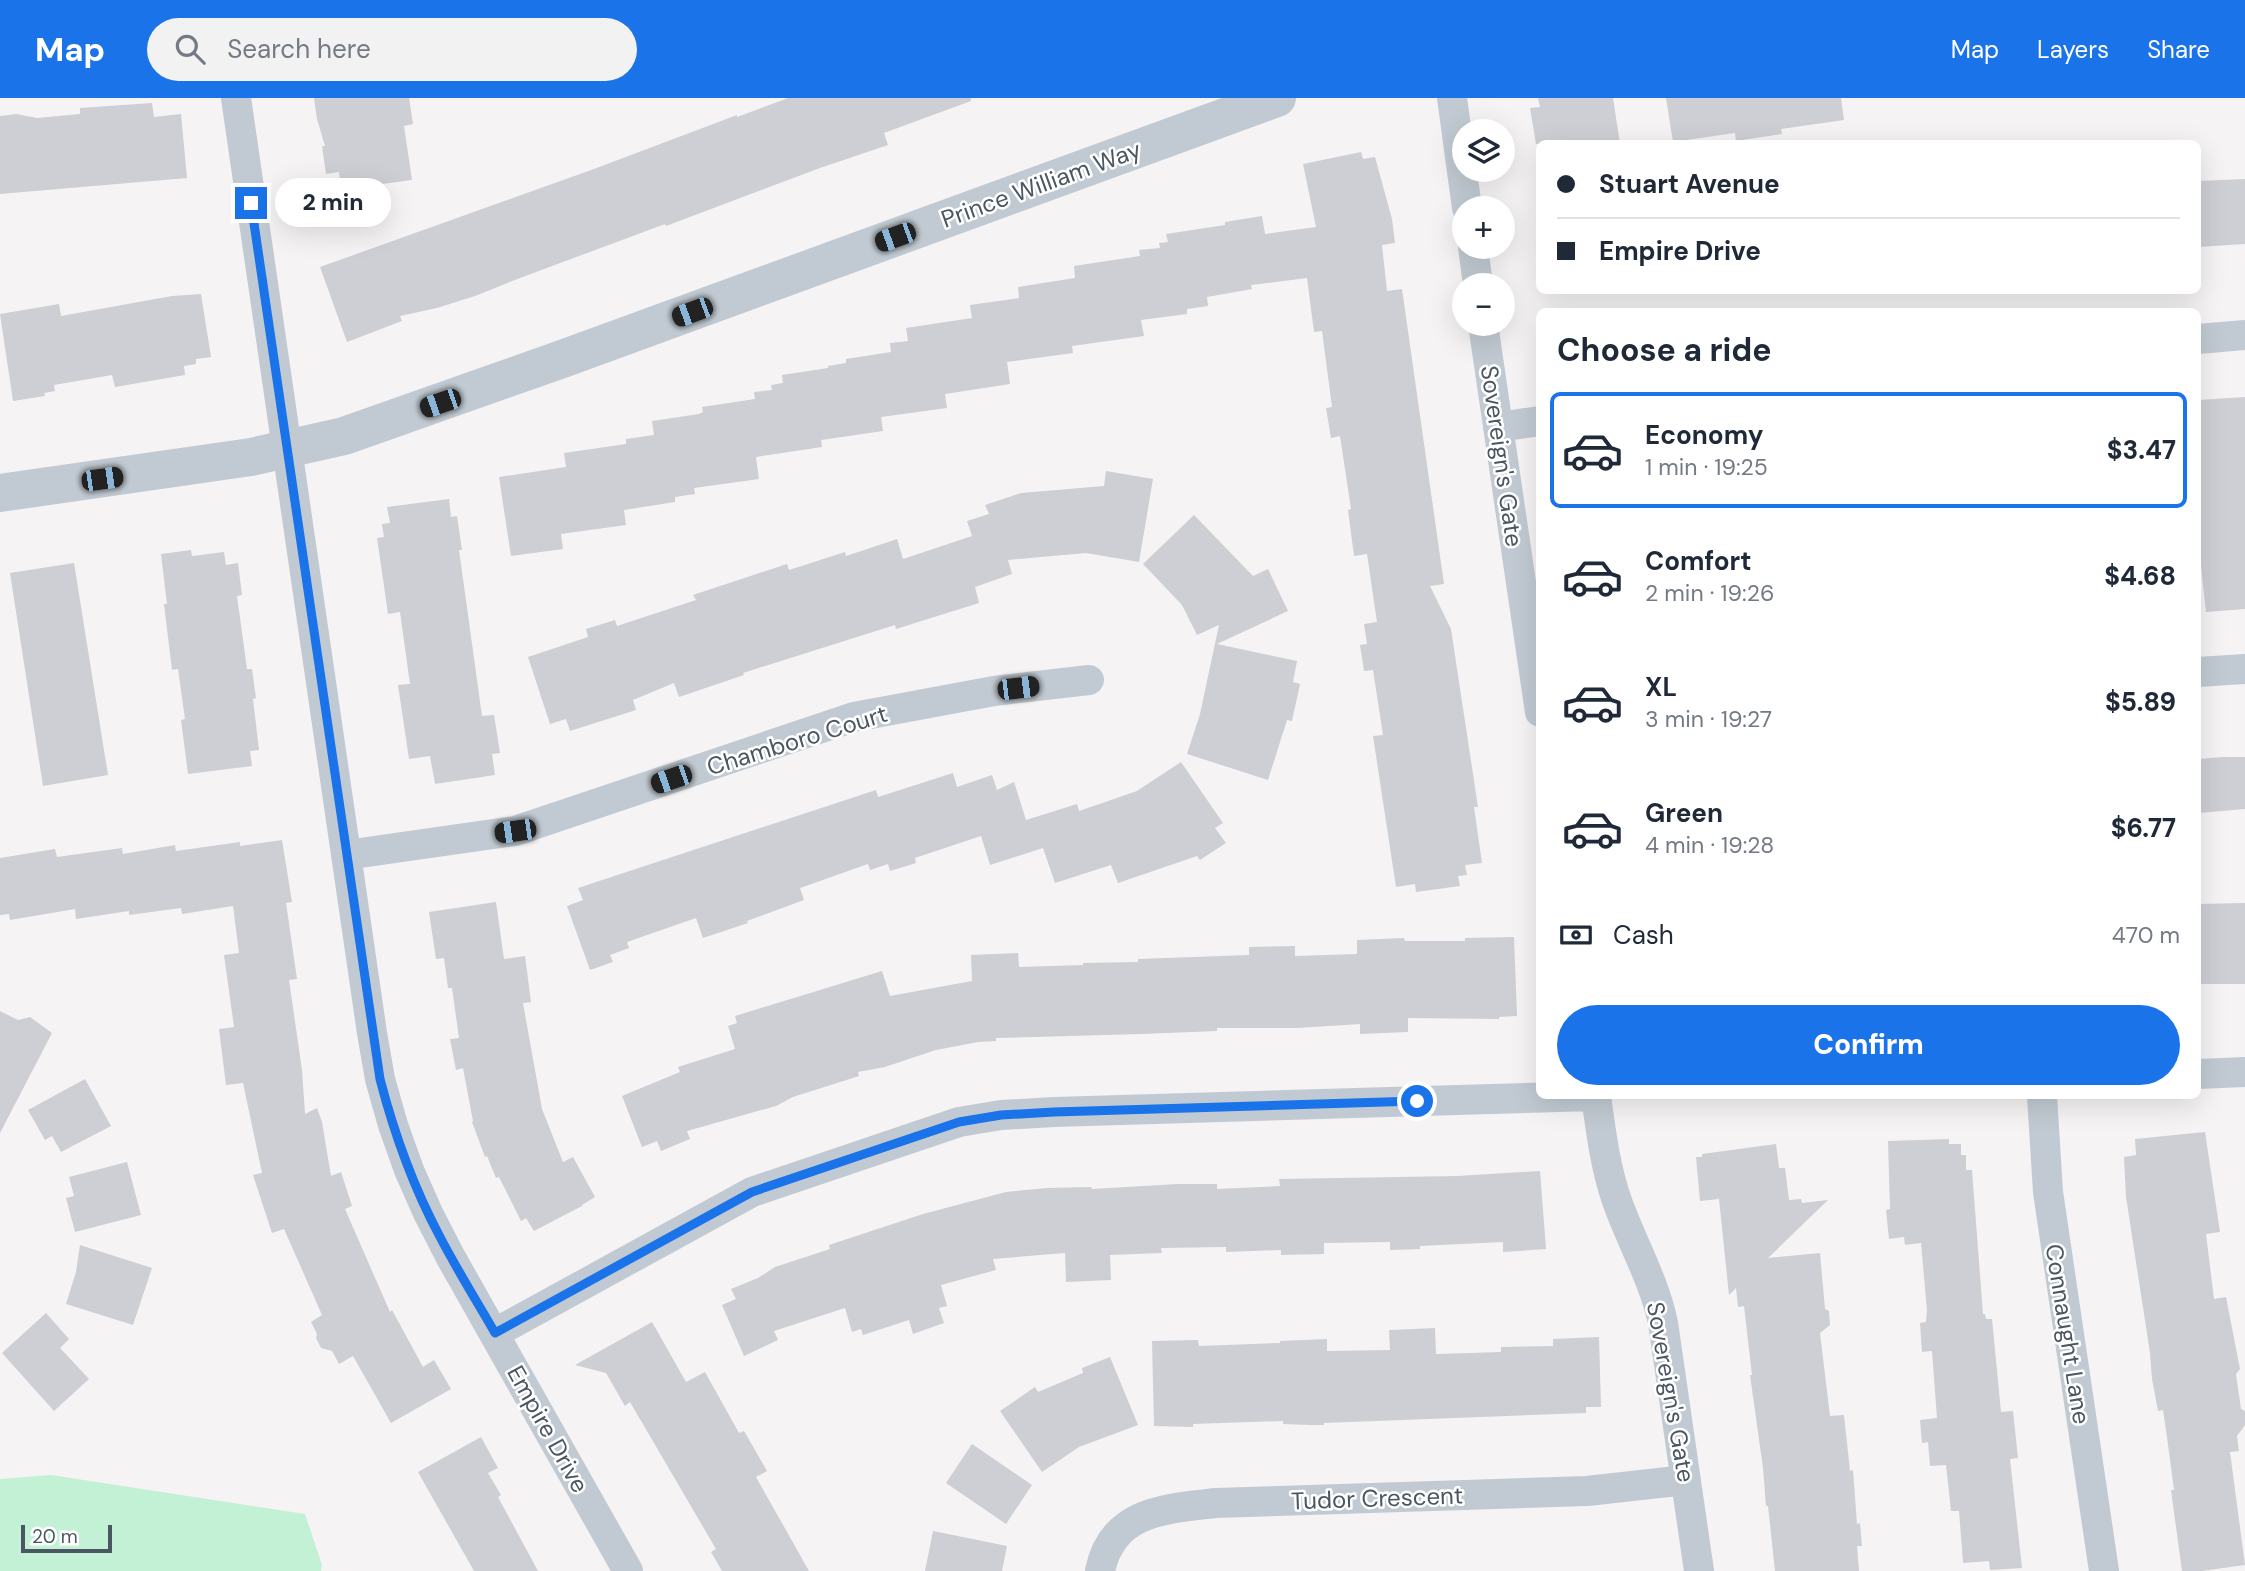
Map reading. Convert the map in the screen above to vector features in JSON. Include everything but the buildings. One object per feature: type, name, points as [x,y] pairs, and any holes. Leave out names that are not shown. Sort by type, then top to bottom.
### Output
[{"type":"street","name":"Empire Drive","points":[[236,98],[380,1079],[393,1125],[414,1181],[439,1235],[628,1571]]},
{"type":"street","name":"Prince William Way","points":[[0,493],[251,457],[344,436],[1277,98]]},
{"type":"street","points":[[1452,98],[1465,196]]},
{"type":"street","points":[[2201,339],[2245,335]]},
{"type":"street","name":"Sovereign's Gate","points":[[1485,336],[1536,685]]},
{"type":"street","points":[[1498,427],[1536,422]]},
{"type":"street","points":[[2201,672],[2245,669]]},
{"type":"street","name":"Chamboro Court","points":[[346,855],[515,831],[854,718],[994,691],[1089,680]]},
{"type":"street","points":[[2201,1074],[2245,1072]]},
{"type":"street","points":[[495,1333],[752,1192],[959,1122],[1001,1115],[1054,1112],[1536,1098]]},
{"type":"street","name":"Sovereign's Gate","points":[[1595,1099],[1616,1198],[1645,1265],[1661,1313],[1699,1571]]},
{"type":"street","name":"Connaught Lane","points":[[2042,1099],[2049,1205],[2104,1571]]},
{"type":"street","name":"Tudor Crescent","points":[[1100,1571],[1103,1556],[1116,1534],[1135,1518],[1173,1508],[1215,1503],[1587,1491],[1686,1479]]},
{"type":"green space","points":[[51,1475],[305,1514],[322,1565],[321,1571],[0,1571],[0,1479]]},
{"type":"route","points":[[251,203],[380,1079],[393,1125],[418,1192],[439,1235],[495,1333],[752,1192],[959,1122],[1001,1115],[1054,1112],[1417,1101]]}]
